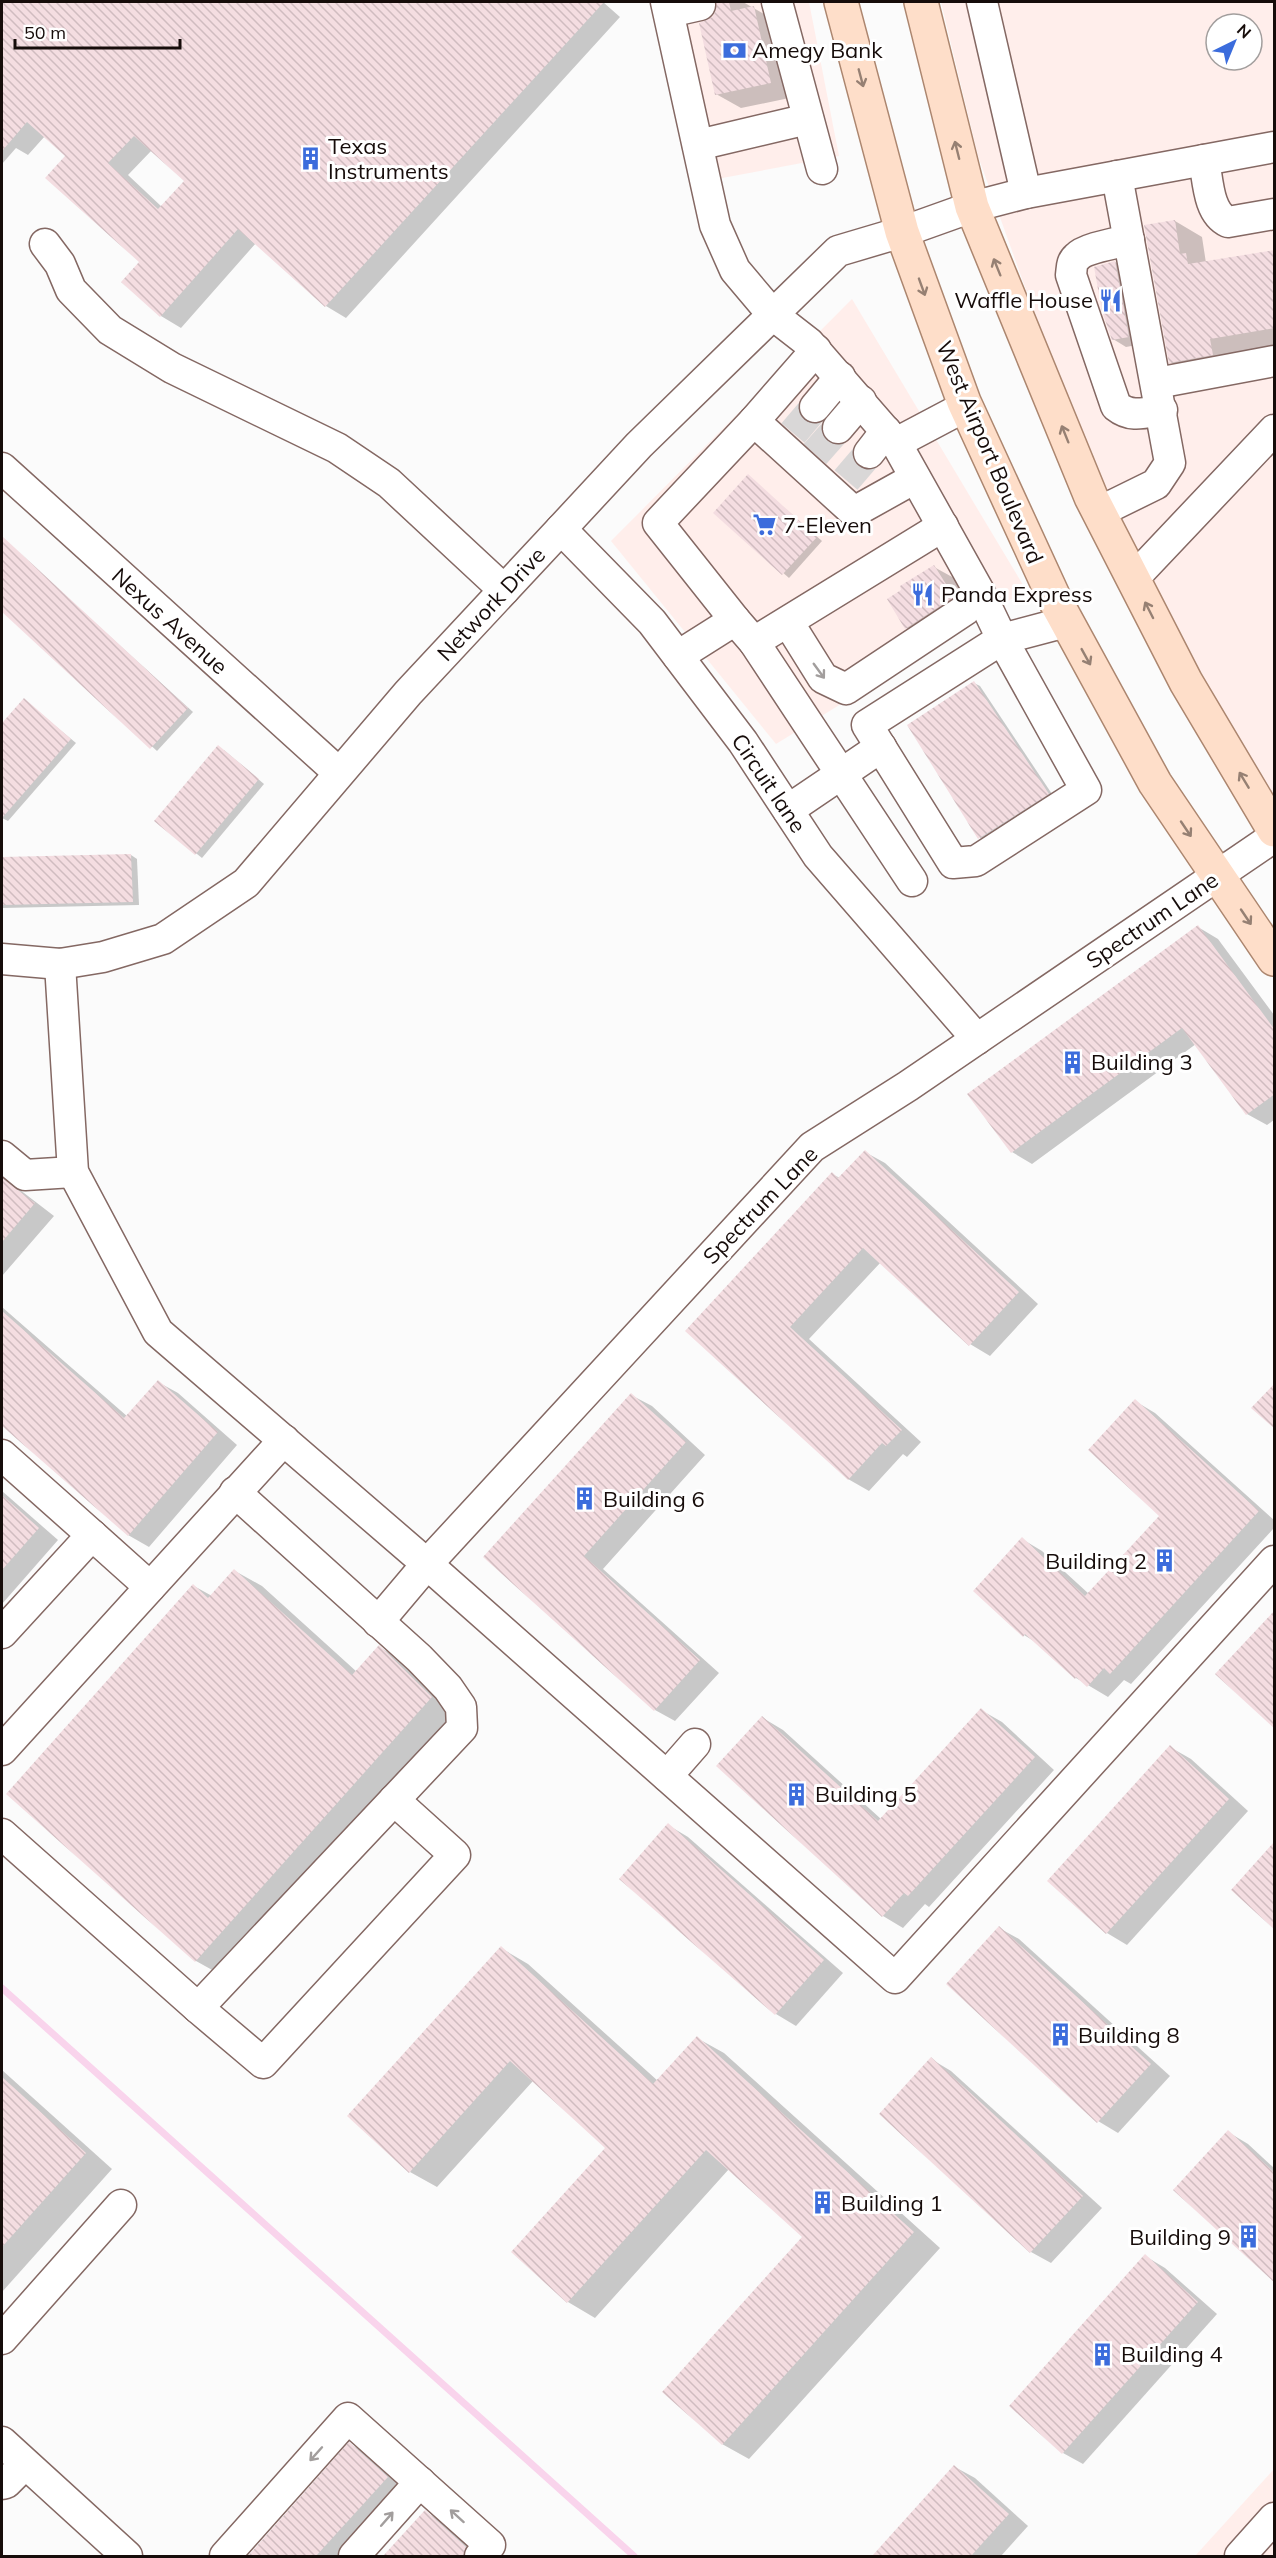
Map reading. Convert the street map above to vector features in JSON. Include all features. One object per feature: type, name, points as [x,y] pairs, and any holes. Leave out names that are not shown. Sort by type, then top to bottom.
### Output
[{"type":"main road","name":"West Airport Boulevard","points":[[841,2],[902,232],[966,406],[1066,622],[1155,783],[1275,959]]},
{"type":"main road","points":[[921,2],[972,207],[1099,512],[1186,682],[1275,830]]},
{"type":"street","points":[[777,2],[822,169]]},
{"type":"street","points":[[982,2],[1026,193]]},
{"type":"street","points":[[700,5],[667,7],[715,225],[735,270],[773,315],[816,350],[861,401],[883,442],[915,478],[980,593],[1002,639],[1086,790],[976,861],[953,862],[867,725],[1002,639],[1066,622]]},
{"type":"street","points":[[698,144],[808,120]]},
{"type":"street","name":"Network Drive","points":[[2,959],[60,964],[103,957],[163,939],[246,882],[408,693],[639,445],[838,251],[902,232],[972,207],[1026,193],[1275,147]]},
{"type":"street","points":[[1204,160],[1213,206],[1222,219],[1228,222],[1275,214]]},
{"type":"street","points":[[1099,512],[1156,484],[1170,463],[1117,176]]},
{"type":"street","points":[[1129,240],[1083,252],[1076,257],[1071,275],[1116,406],[1125,413],[1138,414],[1159,397],[1275,361]]},
{"type":"street","points":[[45,244],[60,264],[71,290],[110,330],[172,368],[337,448],[389,483],[504,590]]},
{"type":"street","points":[[816,350],[754,421],[658,523],[745,631],[912,881]]},
{"type":"street","points":[[815,407],[840,377]]},
{"type":"street","points":[[838,428],[861,401]]},
{"type":"street","points":[[883,442],[966,406]]},
{"type":"street","points":[[754,421],[788,440],[840,487],[854,512],[915,478]]},
{"type":"street","points":[[1133,579],[1275,430]]},
{"type":"street","name":"Nexus Avenue","points":[[2,468],[339,773]]},
{"type":"street","points":[[678,656],[745,631],[788,622],[943,526]]},
{"type":"street","name":"Circuit lane","points":[[561,529],[652,622],[743,742],[818,856],[977,1039]]},
{"type":"street","points":[[788,622],[823,678],[846,689],[965,610],[980,593]]},
{"type":"street","points":[[788,810],[881,747]]},
{"type":"street","name":"Spectrum Lane","points":[[378,1622],[427,1564],[812,1147],[977,1039],[1275,837]]},
{"type":"street","points":[[60,964],[73,1172],[158,1332],[427,1564],[895,1978],[1275,1561]]},
{"type":"street","points":[[2,1156],[25,1175],[73,1172]]},
{"type":"street","points":[[2,1750],[284,1440]]},
{"type":"street","points":[[2,1455],[150,1587]]},
{"type":"street","points":[[198,2008],[462,1728],[461,1707],[448,1688],[419,1658],[235,1492]]},
{"type":"street","points":[[2,1633],[92,1535]]},
{"type":"street","points":[[667,1776],[696,1744]]},
{"type":"street","points":[[2,1834],[263,2063],[455,1855],[394,1800]]},
{"type":"street","points":[[2,2339],[121,2205]]},
{"type":"street","points":[[225,2556],[348,2418],[490,2545],[480,2556]]},
{"type":"street","points":[[2,2442],[9,2482],[127,2556]]},
{"type":"street","points":[[354,2556],[420,2482]]},
{"type":"street","points":[[1240,2556],[1275,2518]]},
{"type":"shaded area","points":[[683,2],[809,2],[839,156],[717,179]]},
{"type":"shaded area","points":[[941,2],[1274,2],[1274,803],[1209,704],[1086,457],[978,156]]},
{"type":"shaded area","points":[[852,299],[1026,590],[776,744],[611,541]]},
{"type":"shaded area","points":[[1274,2469],[1274,2556],[1195,2556]]},
{"type":"building","name":"Texas Instruments","points":[[2,2],[604,2],[325,307],[238,229],[160,317],[121,282],[139,262],[45,178],[65,156],[27,122],[2,151]],"holes":[[[134,136],[184,181],[158,209],[108,163]]]},
{"type":"building","name":"Amegy Bank","points":[[717,2],[729,2],[731,11],[754,6],[771,83],[715,95],[699,23],[712,17],[716,11]]},
{"type":"building","points":[[1175,220],[1180,254],[1186,253],[1188,264],[1275,250],[1275,328],[1210,339],[1213,355],[1169,363],[1144,225]]},
{"type":"building","name":"Waffle House","points":[[1115,261],[1129,337],[1112,340],[1102,311],[1094,267]]},
{"type":"building","name":"7-Eleven","points":[[748,474],[817,537],[782,575],[713,513]]},
{"type":"building","points":[[2,536],[188,708],[150,749],[2,612]]},
{"type":"building","name":"Panda Express","points":[[934,565],[954,597],[905,629],[887,599],[901,590],[900,586]]},
{"type":"building","points":[[974,681],[1049,794],[978,839],[907,725]]},
{"type":"building","points":[[24,698],[71,739],[2,818],[2,723]]},
{"type":"building","points":[[218,745],[259,779],[195,855],[154,821]]},
{"type":"building","points":[[131,854],[133,902],[2,905],[2,857]]},
{"type":"building","name":"Building 3","points":[[1198,925],[1275,1030],[1275,1094],[1246,1115],[1182,1028],[1011,1153],[967,1094]]},
{"type":"building","points":[[865,1150],[1019,1292],[969,1346],[863,1248],[790,1327],[902,1430],[886,1446],[882,1443],[848,1480],[685,1331],[832,1172],[838,1178]]},
{"type":"building","points":[[2,1178],[35,1203],[2,1242]]},
{"type":"building","points":[[2,1311],[124,1418],[158,1380],[218,1432],[128,1536],[2,1426]]},
{"type":"building","points":[[1275,1383],[1275,1429],[1251,1408]]},
{"type":"building","name":"Building 6","points":[[631,1393],[686,1442],[584,1556],[700,1660],[654,1711],[483,1557]]},
{"type":"building","name":"Building 2","points":[[1135,1399],[1259,1511],[1110,1674],[1104,1668],[1087,1687],[1025,1634],[1023,1637],[973,1591],[1022,1537],[1085,1596],[1159,1516],[1088,1450]]},
{"type":"building","points":[[2,1495],[39,1528],[2,1570]]},
{"type":"building","points":[[234,1569],[352,1675],[379,1645],[432,1697],[195,1962],[6,1794],[193,1584],[208,1598]]},
{"type":"building","points":[[1275,1610],[1275,1729],[1215,1674]]},
{"type":"building","name":"Building 5","points":[[981,1708],[1035,1757],[908,1896],[904,1893],[882,1917],[716,1766],[762,1716],[878,1821]]},
{"type":"building","points":[[1170,1745],[1229,1799],[1106,1934],[1047,1881]]},
{"type":"building","points":[[668,1823],[824,1960],[775,2015],[619,1879]]},
{"type":"building","points":[[1275,1841],[1275,1930],[1231,1890]]},
{"type":"building","name":"Building 8","points":[[999,1926],[1151,2064],[1097,2123],[946,1984]]},
{"type":"building","name":"Building 1","points":[[501,1946],[653,2084],[697,2036],[914,2232],[722,2445],[662,2392],[802,2237],[706,2150],[567,2303],[511,2252],[605,2148],[510,2061],[409,2173],[347,2116]]},
{"type":"building","points":[[931,2057],[1083,2196],[1030,2253],[879,2114]]},
{"type":"building","points":[[2,2077],[86,2153],[2,2247]]},
{"type":"building","name":"Building 9","points":[[1228,2130],[1275,2173],[1275,2283],[1173,2190]]},
{"type":"building","name":"Building 4","points":[[1145,2254],[1198,2302],[1062,2454],[1009,2406]]},
{"type":"building","points":[[349,2442],[388,2477],[316,2556],[248,2556]]},
{"type":"building","points":[[954,2465],[1009,2514],[971,2556],[872,2556]]},
{"type":"building","points":[[425,2510],[466,2547],[463,2556],[383,2556]]},
{"type":"waterway","points":[[2,1988],[634,2556]]},
{"type":"tunnel","points":[[793,433],[815,407]]},
{"type":"tunnel","points":[[815,454],[838,428]]},
{"type":"tunnel","points":[[846,480],[869,453]]},
{"type":"place","name":"Amegy Bank","points":[[734,50]]},
{"type":"place","name":"Texas Instruments","points":[[310,159]]},
{"type":"place","name":"Waffle House","points":[[1111,300]]},
{"type":"place","name":"7-Eleven","points":[[765,525]]},
{"type":"place","name":"Panda Express","points":[[923,594]]},
{"type":"place","name":"Building 3","points":[[1073,1062]]},
{"type":"place","name":"Building 6","points":[[585,1499]]},
{"type":"place","name":"Building 2","points":[[1165,1561]]},
{"type":"place","name":"Building 5","points":[[797,1794]]},
{"type":"place","name":"Building 8","points":[[1060,2035]]},
{"type":"place","name":"Building 1","points":[[823,2203]]},
{"type":"place","name":"Building 9","points":[[1249,2237]]},
{"type":"place","name":"Building 4","points":[[1103,2354]]}]
